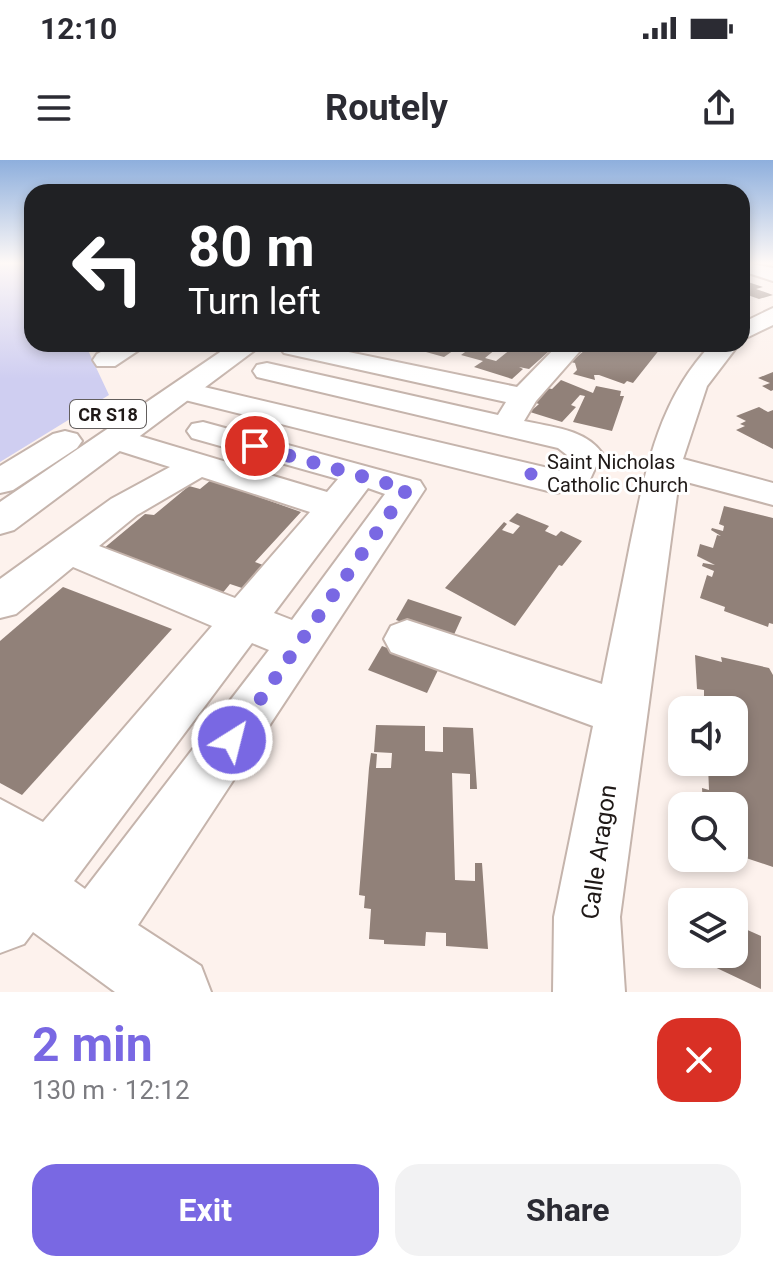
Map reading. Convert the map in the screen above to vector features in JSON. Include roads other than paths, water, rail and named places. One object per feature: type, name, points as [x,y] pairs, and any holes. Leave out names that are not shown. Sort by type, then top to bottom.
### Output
[{"type":"main road","name":"CR S18","points":[[0,482],[203,352]]},
{"type":"main road","name":"CR S18","points":[[0,521],[239,352]]},
{"type":"street","points":[[750,328],[773,315]]},
{"type":"street","points":[[106,360],[120,352]]},
{"type":"street","points":[[507,426],[523,397],[565,352]]},
{"type":"street","name":"Calle Aragon","points":[[589,992],[587,917],[664,465],[687,395],[701,370],[718,352]]},
{"type":"street","points":[[183,391],[556,482],[575,479],[585,453],[569,441],[507,426],[268,353]]},
{"type":"street","points":[[268,353],[523,397]]},
{"type":"street","points":[[0,602],[200,448],[243,401],[240,391],[268,353]]},
{"type":"street","points":[[93,933],[407,489],[347,491],[200,448],[115,439]]},
{"type":"street","points":[[664,465],[773,494]]},
{"type":"street","points":[[175,992],[7,877],[243,621],[347,491]]},
{"type":"street","points":[[69,550],[301,643]]},
{"type":"street","points":[[407,639],[621,713]]},
{"type":"place","name":"Saint Nicholas Catholic Church","points":[[531,474]]}]
